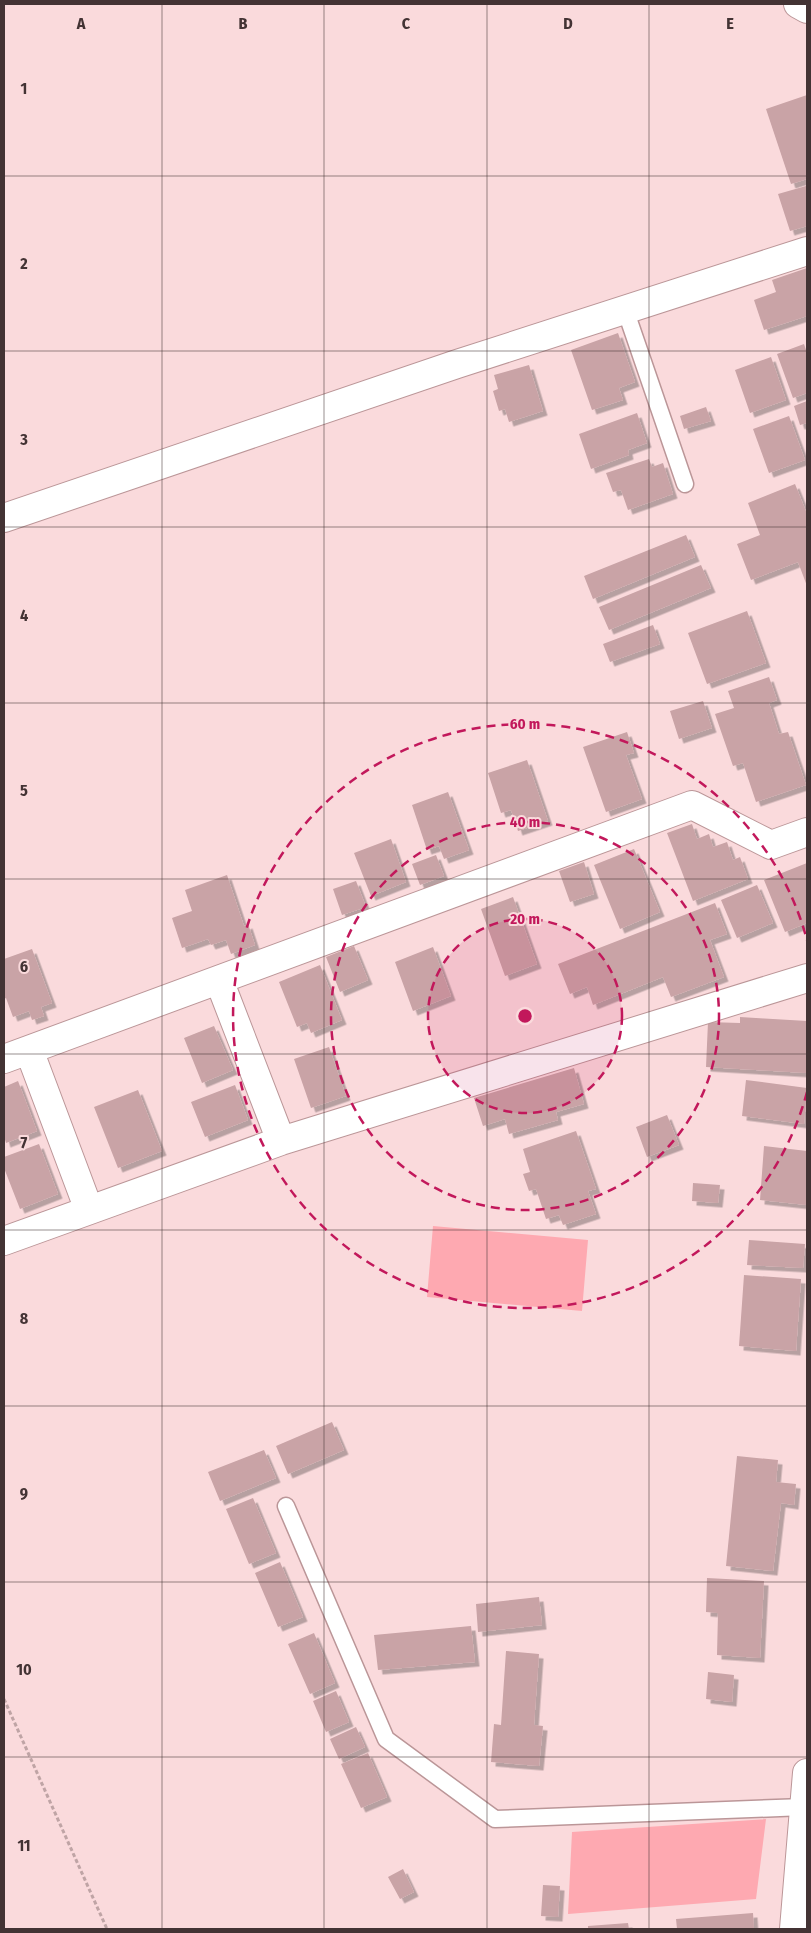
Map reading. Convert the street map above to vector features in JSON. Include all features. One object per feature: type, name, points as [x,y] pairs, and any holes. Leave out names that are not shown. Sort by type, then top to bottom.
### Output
[{"type":"street","points":[[798,4],[807,9]]},
{"type":"street","points":[[4,518],[457,364],[807,251]]},
{"type":"street","points":[[89,1210],[16,1054],[692,805],[771,844],[807,832]]},
{"type":"street","points":[[4,1241],[281,1141],[807,978]]},
{"type":"street","points":[[218,980],[281,1141]]},
{"type":"street","points":[[794,1929],[807,1772]]},
{"type":"lane","points":[[626,309],[685,484]]},
{"type":"lane","points":[[286,1506],[386,1739],[495,1819],[804,1807]]},
{"type":"path","points":[[4,1699],[107,1929]]},
{"type":"shaded area","points":[[433,1226],[588,1240],[582,1311],[427,1297]]},
{"type":"shaded area","points":[[766,1819],[756,1899],[568,1914],[572,1832]]},
{"type":"building","points":[[807,95],[807,179],[791,184],[766,109]]},
{"type":"building","points":[[806,186],[807,226],[790,231],[778,194]]},
{"type":"building","points":[[807,268],[807,316],[764,330],[754,300],[776,292],[772,280]]},
{"type":"building","points":[[618,333],[635,382],[619,388],[623,400],[592,410],[571,350]]},
{"type":"building","points":[[804,344],[807,353],[807,393],[793,398],[777,354]]},
{"type":"building","points":[[771,357],[786,400],[750,413],[735,370]]},
{"type":"building","points":[[529,365],[543,411],[509,422],[505,409],[499,411],[493,391],[498,389],[494,375]]},
{"type":"building","points":[[807,401],[807,423],[800,425],[794,406]]},
{"type":"building","points":[[706,407],[711,421],[684,429],[680,416]]},
{"type":"building","points":[[637,413],[647,443],[628,450],[629,455],[591,469],[579,434]]},
{"type":"building","points":[[789,416],[805,460],[769,473],[753,429]]},
{"type":"building","points":[[649,459],[652,467],[663,463],[673,494],[628,510],[621,490],[613,492],[606,473]]},
{"type":"building","points":[[795,484],[807,514],[807,586],[798,562],[751,580],[737,544],[760,535],[748,503]]},
{"type":"building","points":[[686,535],[695,557],[593,599],[584,576]]},
{"type":"building","points":[[701,565],[711,588],[609,630],[599,607]]},
{"type":"building","points":[[747,611],[766,663],[707,684],[688,633]]},
{"type":"building","points":[[653,625],[660,644],[610,662],[603,644]]},
{"type":"building","points":[[769,677],[777,700],[769,703],[779,734],[788,732],[806,785],[756,802],[743,763],[733,766],[715,714],[734,708],[728,691]]},
{"type":"building","points":[[703,701],[712,728],[679,739],[670,711]]},
{"type":"building","points":[[627,732],[634,753],[626,755],[642,799],[606,812],[583,747]]},
{"type":"building","points":[[527,760],[548,821],[518,831],[511,810],[501,813],[488,773]]},
{"type":"building","points":[[448,792],[469,850],[444,859],[439,846],[427,850],[412,805]]},
{"type":"building","points":[[692,824],[697,839],[709,834],[713,847],[727,842],[733,860],[740,857],[748,879],[693,901],[667,833]]},
{"type":"building","points":[[391,839],[406,882],[371,896],[354,853]]},
{"type":"building","points":[[634,849],[660,912],[620,929],[594,865]]},
{"type":"building","points":[[436,855],[444,876],[420,885],[412,864]]},
{"type":"building","points":[[584,862],[594,894],[570,902],[559,871]]},
{"type":"building","points":[[807,863],[807,923],[785,932],[764,880]]},
{"type":"building","points":[[227,875],[244,926],[248,924],[255,945],[231,954],[226,940],[211,945],[208,939],[182,948],[172,918],[192,911],[185,890]]},
{"type":"building","points":[[356,881],[366,907],[342,915],[333,889]]},
{"type":"building","points":[[757,885],[773,923],[737,938],[721,900]]},
{"type":"building","points":[[513,897],[537,964],[505,976],[481,909]]},
{"type":"building","points":[[715,903],[727,934],[710,940],[724,977],[671,997],[663,977],[593,1005],[587,987],[570,994],[558,964]]},
{"type":"building","points":[[354,946],[368,980],[340,992],[326,957]]},
{"type":"building","points":[[433,947],[451,996],[413,1011],[395,962]]},
{"type":"building","points":[[32,949],[52,1003],[41,1007],[44,1016],[32,1020],[29,1011],[13,1017],[6,998],[4,999],[4,959]]},
{"type":"building","points":[[320,965],[342,1020],[311,1033],[307,1023],[297,1027],[279,982]]},
{"type":"building","points":[[740,1017],[807,1021],[807,1073],[706,1067],[708,1022],[740,1023]]},
{"type":"building","points":[[214,1026],[233,1070],[202,1083],[184,1038]]},
{"type":"building","points":[[329,1047],[346,1096],[311,1108],[294,1059]]},
{"type":"building","points":[[574,1068],[584,1104],[556,1112],[558,1120],[509,1134],[505,1119],[483,1126],[474,1098]]},
{"type":"building","points":[[746,1080],[807,1088],[804,1124],[742,1116]]},
{"type":"building","points":[[18,1081],[37,1131],[6,1143],[4,1136],[4,1087]]},
{"type":"building","points":[[235,1085],[248,1120],[205,1137],[191,1102]]},
{"type":"building","points":[[138,1090],[162,1151],[118,1168],[94,1107]]},
{"type":"building","points":[[667,1115],[679,1145],[647,1157],[636,1127]]},
{"type":"building","points":[[576,1131],[596,1189],[588,1191],[596,1214],[563,1225],[559,1215],[546,1219],[536,1189],[529,1191],[523,1174],[530,1172],[523,1149]]},
{"type":"building","points":[[39,1144],[58,1194],[20,1209],[4,1168],[4,1157]]},
{"type":"building","points":[[764,1146],[807,1151],[807,1205],[760,1200]]},
{"type":"building","points":[[693,1183],[720,1185],[718,1203],[692,1201]]},
{"type":"building","points":[[749,1240],[805,1244],[803,1268],[747,1265]]},
{"type":"building","points":[[744,1275],[801,1279],[796,1351],[739,1346]]},
{"type":"building","points":[[332,1422],[344,1450],[288,1474],[276,1446]]},
{"type":"building","points":[[264,1450],[276,1478],[220,1501],[208,1472]]},
{"type":"building","points":[[737,1456],[778,1460],[776,1482],[796,1484],[794,1505],[781,1503],[773,1571],[726,1566]]},
{"type":"building","points":[[253,1498],[276,1553],[249,1564],[226,1509]]},
{"type":"building","points":[[280,1562],[303,1617],[278,1627],[255,1573]]},
{"type":"building","points":[[707,1578],[764,1581],[760,1658],[717,1655],[718,1613],[706,1612]]},
{"type":"building","points":[[539,1597],[542,1625],[478,1632],[476,1604]]},
{"type":"building","points":[[471,1626],[475,1662],[378,1670],[374,1635]]},
{"type":"building","points":[[314,1633],[335,1683],[310,1694],[288,1644]]},
{"type":"building","points":[[506,1651],[539,1654],[534,1725],[543,1726],[539,1766],[491,1762],[494,1724],[501,1725]]},
{"type":"building","points":[[708,1672],[734,1675],[732,1702],[706,1699]]},
{"type":"building","points":[[336,1691],[349,1722],[326,1732],[313,1701]]},
{"type":"building","points":[[356,1727],[365,1747],[339,1759],[330,1739]]},
{"type":"building","points":[[368,1753],[387,1797],[361,1808],[341,1764]]},
{"type":"building","points":[[403,1869],[414,1892],[400,1899],[388,1877]]},
{"type":"building","points":[[543,1885],[560,1886],[558,1917],[541,1916]]},
{"type":"building","points":[[753,1913],[754,1929],[677,1929],[676,1919]]},
{"type":"building","points":[[628,1923],[629,1929],[588,1929],[588,1926]]}]
